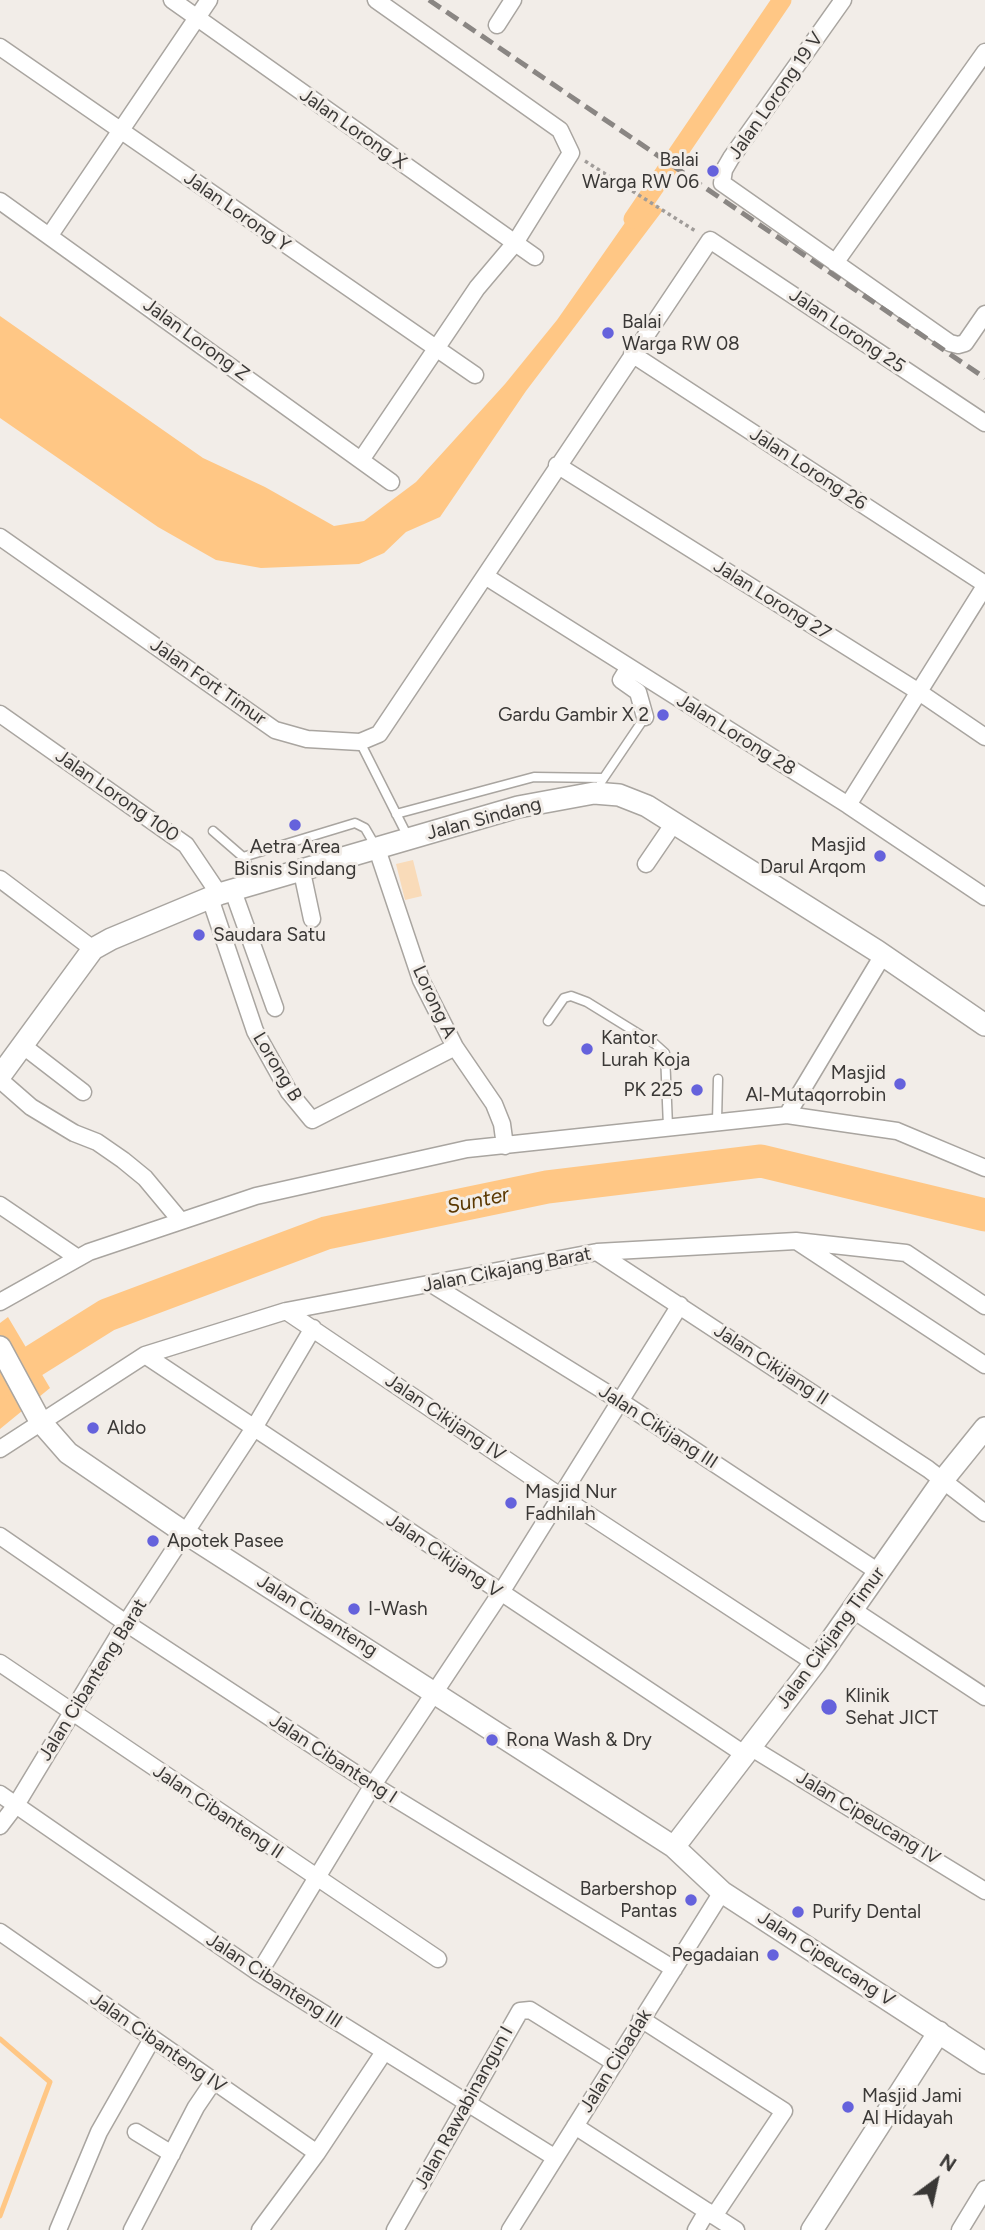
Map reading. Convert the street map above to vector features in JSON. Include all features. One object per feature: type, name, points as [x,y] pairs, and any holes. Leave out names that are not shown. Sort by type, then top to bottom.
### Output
[{"type":"street","name":"Jalan Lorong X","points":[[172,0],[535,257]]},
{"type":"street","points":[[50,235],[209,0]]},
{"type":"street","points":[[361,460],[477,288],[515,243],[571,153],[560,130],[376,0]]},
{"type":"street","points":[[497,25],[513,0]]},
{"type":"street","name":"Jalan Lorong 19 V","points":[[835,263],[726,188],[722,178],[732,158],[843,0]]},
{"type":"street","name":"Jalan Lorong Y","points":[[0,47],[475,375]]},
{"type":"street","points":[[985,52],[835,263],[950,343],[965,343],[985,314]]},
{"type":"street","name":"Jalan Lorong Z","points":[[0,201],[391,482]]},
{"type":"street","points":[[360,742],[379,734],[710,240]]},
{"type":"street","name":"Jalan Lorong 25","points":[[710,240],[985,423]]},
{"type":"street","name":"Jalan Lorong 26","points":[[632,354],[985,585]]},
{"type":"street","name":"Jalan Lorong 27","points":[[557,465],[919,692],[985,737]]},
{"type":"street","name":"Jalan Fort Timur","points":[[0,537],[275,730],[307,739],[360,742]]},
{"type":"street","name":"Jalan Lorong 28","points":[[485,576],[848,806],[985,897]]},
{"type":"street","points":[[848,806],[985,585]]},
{"type":"street","points":[[629,667],[621,680],[638,692],[645,717]]},
{"type":"street","name":"Jalan Lorong 100","points":[[0,714],[186,845],[221,894]]},
{"type":"street","name":"Jalan Sindang","points":[[0,1078],[12,1050],[93,950],[111,939],[221,894],[598,786],[647,806],[883,955],[985,1025]]},
{"type":"street","points":[[646,864],[674,823]]},
{"type":"street","name":"Lorong A","points":[[377,849],[421,980],[455,1047],[494,1104],[502,1124],[505,1146]]},
{"type":"street","points":[[302,872],[312,919]]},
{"type":"street","points":[[0,879],[93,950]]},
{"type":"street","points":[[221,894],[275,1008]]},
{"type":"street","name":"Lorong B","points":[[221,894],[240,994],[255,1031],[289,1093],[312,1120],[455,1047]]},
{"type":"street","points":[[787,1115],[883,955]]},
{"type":"street","points":[[12,1050],[83,1092]]},
{"type":"street","points":[[0,1078],[31,1107],[74,1133],[97,1142],[135,1169],[180,1220]]},
{"type":"street","points":[[0,1302],[78,1258],[180,1220],[256,1196],[467,1149],[787,1115],[897,1131],[985,1168]]},
{"type":"street","points":[[0,1205],[78,1258]]},
{"type":"street","points":[[796,1241],[985,1365]]},
{"type":"street","name":"Jalan Cikajang Barat","points":[[0,1449],[37,1416],[145,1355],[286,1311],[597,1252],[796,1241],[906,1253],[985,1306]]},
{"type":"street","name":"Jalan Cikijang II","points":[[597,1252],[943,1480],[985,1513]]},
{"type":"street","name":"Jalan Cikijang III","points":[[433,1285],[620,1401],[880,1573]]},
{"type":"street","points":[[259,1973],[373,1785],[500,1594],[680,1305]]},
{"type":"street","name":"Jalan Cikijang IV","points":[[286,1311],[560,1496],[815,1663]]},
{"type":"street","name":"Jalan Cibanteng Barat","points":[[0,1826],[16,1805],[126,1623],[254,1428],[313,1328]]},
{"type":"street","name":"Jalan Cibanteng","points":[[0,1347],[37,1416],[68,1453],[185,1533],[435,1690],[674,1847]]},
{"type":"street","name":"Jalan Cikijang V","points":[[145,1355],[500,1594],[747,1750]]},
{"type":"street","name":"Jalan Cikijang Timur","points":[[674,1847],[815,1663],[943,1480],[985,1428]]},
{"type":"street","name":"Jalan Cibanteng I","points":[[0,1536],[126,1623],[373,1785],[674,1969]]},
{"type":"street","points":[[853,1610],[985,1697]]},
{"type":"street","name":"Jalan Cibanteng II","points":[[0,1663],[438,1959]]},
{"type":"street","name":"Jalan Cipeucang IV","points":[[747,1750],[985,1891]]},
{"type":"street","name":"Jalan Cibanteng III","points":[[0,1794],[259,1973],[554,2157]]},
{"type":"street","name":"Jalan Cipeucang V","points":[[674,1847],[722,1892],[985,2063]]},
{"type":"street","name":"Jalan Cibadak","points":[[510,2230],[722,1892]]},
{"type":"street","name":"Jalan Cibanteng IV","points":[[0,1932],[317,2153]]},
{"type":"street","name":"Jalan Rawabinangun I","points":[[395,2230],[522,2009],[530,2010],[615,2063]]},
{"type":"street","points":[[641,2019],[784,2111],[772,2133],[696,2230]]},
{"type":"street","points":[[812,2230],[939,2032]]},
{"type":"street","points":[[58,2230],[99,2132],[152,2039]]},
{"type":"street","points":[[260,2230],[317,2153],[384,2052]]},
{"type":"street","points":[[132,2230],[213,2082]]},
{"type":"street","points":[[575,2126],[736,2230]]},
{"type":"street","points":[[136,2132],[172,2154]]},
{"type":"street","points":[[960,2230],[985,2189]]},
{"type":"lane","points":[[396,814],[534,777],[598,786],[645,717]]},
{"type":"lane","points":[[360,742],[409,840]]},
{"type":"lane","points":[[243,857],[355,823],[365,828],[377,849]]},
{"type":"lane","points":[[213,831],[243,857],[258,884]]},
{"type":"lane","points":[[548,1021],[564,998],[571,996],[587,1002],[655,1044],[665,1053],[668,1127]]},
{"type":"lane","points":[[717,1121],[718,1079]]},
{"type":"path","points":[[571,153],[710,240]]},
{"type":"shaded area","points":[[643,197],[663,210],[526,391],[440,517],[406,532],[384,553],[359,564],[261,568],[216,560],[158,527],[0,418],[0,316],[203,458],[265,487],[334,526],[364,521],[416,482],[505,384],[557,320]]},
{"type":"shaded area","points":[[413,860],[422,896],[405,900],[396,864]]},
{"type":"shaded area","points":[[8,1317],[50,1388],[0,1429],[0,1323]]},
{"type":"waterway","points":[[633,219],[782,0]]},
{"type":"waterway","name":"Sunter","points":[[0,1382],[107,1315],[326,1233],[547,1187],[761,1161],[985,1215]]},
{"type":"waterway","points":[[0,2039],[50,2082],[0,2216]]},
{"type":"railway","points":[[429,0],[985,378]]},
{"type":"place","name":"Balai Warga RW 06","points":[[713,171]]},
{"type":"place","name":"Balai Warga RW 08","points":[[608,333]]},
{"type":"place","name":"Gardu Gambir X 2","points":[[663,715]]},
{"type":"place","name":"Aetra Area Bisnis Sindang","points":[[295,825]]},
{"type":"place","name":"Masjid Darul Arqom","points":[[880,856]]},
{"type":"place","name":"Saudara Satu","points":[[199,935]]},
{"type":"place","name":"Kantor Lurah Koja","points":[[587,1049]]},
{"type":"place","name":"Masjid Al-Mutaqorrobin","points":[[900,1084]]},
{"type":"place","name":"PK 225","points":[[697,1090]]},
{"type":"place","name":"Aldo","points":[[93,1428]]},
{"type":"place","name":"Masjid Nur Fadhilah","points":[[511,1503]]},
{"type":"place","name":"Apotek Pasee","points":[[153,1541]]},
{"type":"place","name":"I-Wash","points":[[354,1609]]},
{"type":"place","name":"Klinik Sehat JICT","points":[[829,1707]]},
{"type":"place","name":"Rona Wash & Dry","points":[[492,1740]]},
{"type":"place","name":"Barbershop Pantas","points":[[691,1900]]},
{"type":"place","name":"Purify Dental","points":[[798,1912]]},
{"type":"place","name":"Pegadaian","points":[[773,1955]]},
{"type":"place","name":"Masjid Jami Al Hidayah","points":[[848,2107]]}]
